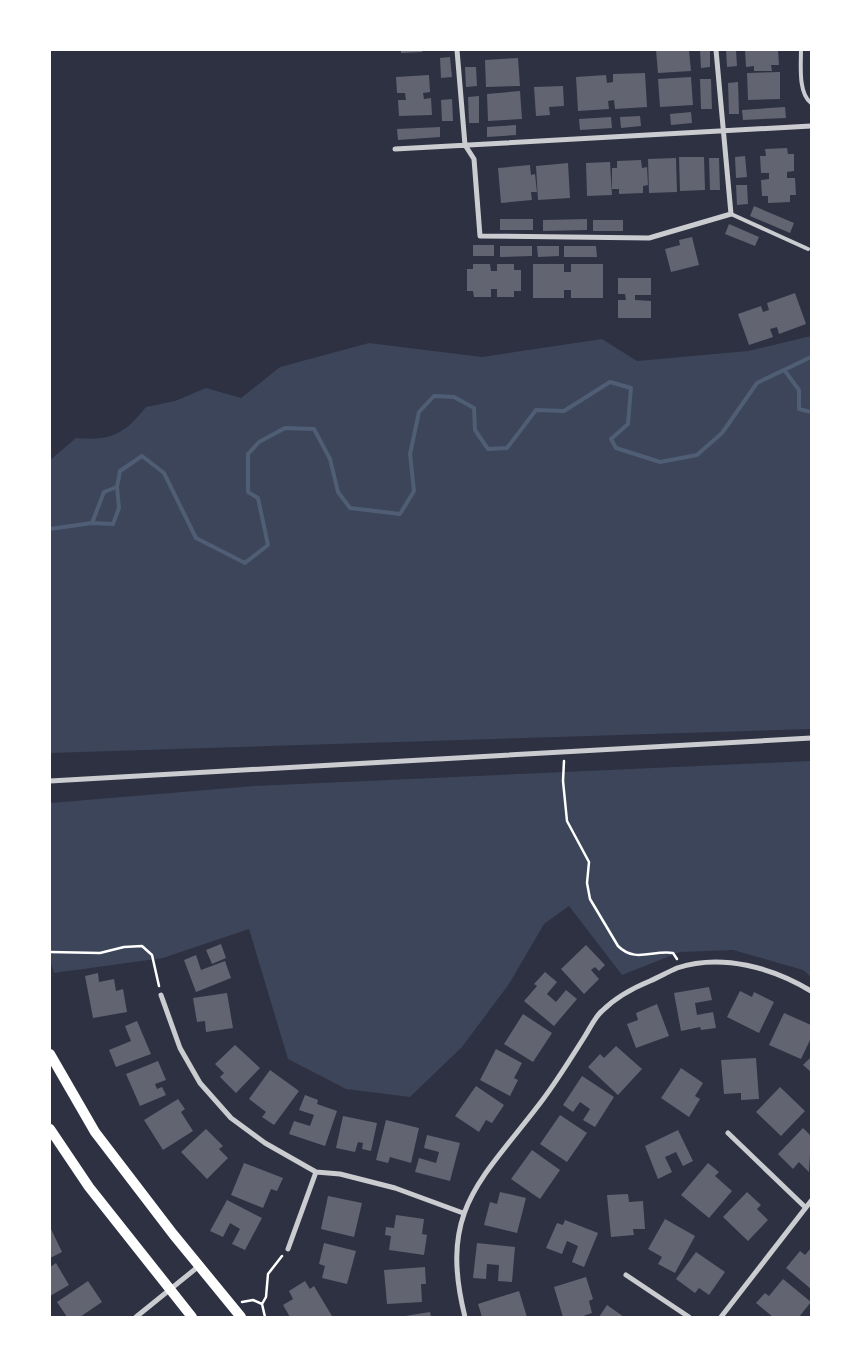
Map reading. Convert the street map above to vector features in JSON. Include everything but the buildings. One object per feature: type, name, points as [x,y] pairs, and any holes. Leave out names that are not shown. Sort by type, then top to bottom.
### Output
[{"type":"main road","points":[[50,1054],[95,1132],[238,1313]]},
{"type":"main road","points":[[50,1129],[88,1187],[192,1317]]},
{"type":"street","points":[[457,50],[465,145],[474,159],[480,236],[649,238],[731,214],[716,50]]},
{"type":"street","points":[[396,149],[811,126]]},
{"type":"street","points":[[50,781],[811,738]]},
{"type":"street","points":[[465,1317],[459,1292],[456,1241],[463,1213],[476,1184],[543,1100],[601,1011],[632,989],[679,968],[716,962],[756,966],[791,979],[811,991]]},
{"type":"street","points":[[161,995],[180,1048],[200,1084],[231,1118],[265,1143],[316,1172],[340,1174],[395,1188],[463,1213]]},
{"type":"street","points":[[728,1133],[805,1207]]},
{"type":"street","points":[[288,1249],[316,1172]]},
{"type":"street","points":[[721,1317],[811,1201]]},
{"type":"street","points":[[136,1317],[199,1266]]},
{"type":"street","points":[[626,1274],[688,1317]]},
{"type":"lane","points":[[801,50],[802,85],[806,100],[811,103]]},
{"type":"lane","points":[[731,214],[808,249]]},
{"type":"path","points":[[563,752],[564,810],[573,833],[589,862],[587,883],[590,899],[618,946],[624,952],[639,956],[664,952],[673,953],[679,968]]},
{"type":"path","points":[[50,952],[100,953],[124,947],[142,946],[152,955],[161,995]]},
{"type":"path","points":[[265,1317],[262,1304],[266,1297],[268,1274],[288,1249]]},
{"type":"path","points":[[238,1313],[245,1300],[253,1300],[262,1304]]},
{"type":"shaded area","points":[[811,336],[811,729],[50,753],[50,460],[76,438],[99,438],[116,434],[131,424],[146,407],[175,401],[206,388],[241,398],[280,367],[369,343],[482,357],[602,339],[637,361],[748,351]]},
{"type":"shaded area","points":[[811,761],[811,977],[803,970],[733,950],[680,952],[622,975],[569,906],[544,924],[509,984],[462,1047],[410,1097],[346,1089],[288,1059],[249,929],[163,958],[54,973],[50,960],[50,803],[254,786]]},
{"type":"waterway","points":[[50,529],[92,523],[104,492],[117,487],[120,471],[142,456],[164,473],[196,538],[245,563],[268,545],[258,498],[248,492],[248,454],[259,442],[285,428],[314,429],[330,459],[338,492],[350,508],[400,514],[414,491],[410,454],[419,412],[434,396],[454,397],[474,408],[475,430],[488,449],[507,448],[536,410],[564,411],[610,382],[631,388],[628,424],[611,439],[616,448],[660,462],[697,455],[722,433],[757,383],[811,357]]},
{"type":"waterway","points":[[785,371],[799,390],[799,409],[811,412]]},
{"type":"waterway","points":[[92,523],[113,524],[119,508],[117,487]]}]
